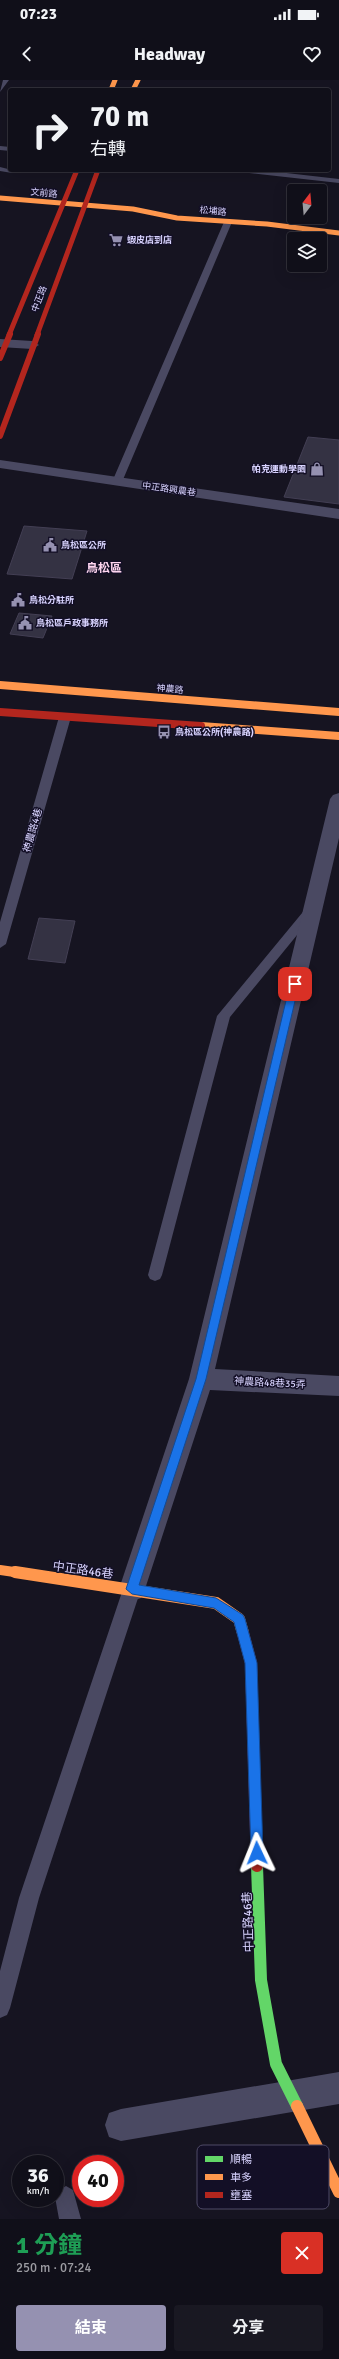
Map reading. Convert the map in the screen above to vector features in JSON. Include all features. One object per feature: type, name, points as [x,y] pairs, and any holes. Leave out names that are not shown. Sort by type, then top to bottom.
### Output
[{"type":"street","name":"中正路","points":[[0,358],[3,343],[75,172]]},
{"type":"street","name":"中正路","points":[[0,436],[32,345],[86,206],[97,172]]},
{"type":"street","name":"文前路","points":[[0,198],[86,206]]},
{"type":"street","name":"松埔路","points":[[86,206],[133,209],[177,218],[267,224],[339,233]]},
{"type":"street","points":[[3,343],[32,345]]},
{"type":"street","name":"中正路興農巷","points":[[0,464],[339,514]]},
{"type":"street","name":"神農路","points":[[0,685],[339,712]]},
{"type":"street","points":[[0,712],[339,736]]},
{"type":"street","points":[[132,1589],[201,1379],[339,799]]},
{"type":"street","name":"神農路48巷35弄","points":[[201,1379],[339,1386]]},
{"type":"street","name":"中正路46巷","points":[[0,1570],[216,1603],[239,1619],[251,1663],[262,1980],[276,2064],[316,2145]]},
{"type":"street","points":[[121,2125],[339,2088]]},
{"type":"street","name":"中正路46巷","points":[[329,2172],[339,2192]]},
{"type":"lane","points":[[0,90],[6,80]]},
{"type":"lane","points":[[258,172],[339,181]]},
{"type":"lane","points":[[118,482],[228,222]]},
{"type":"lane","name":"神農路4巷","points":[[0,944],[65,717]]},
{"type":"lane","points":[[155,1275],[224,1016],[313,909]]},
{"type":"lane","points":[[0,2008],[29,1898],[132,1589]]},
{"type":"lane","points":[[66,2197],[70,2219]]},
{"type":"building","name":"帕克運動學園","points":[[308,437],[339,440],[339,504],[284,497]]},
{"type":"building","name":"鳥松區公所","points":[[24,526],[87,531],[72,579],[7,574]]},
{"type":"building","name":"鳥松區戶政事務所","points":[[19,613],[52,616],[43,638],[10,634]]},
{"type":"building","points":[[39,918],[75,921],[65,963],[28,959]]},
{"type":"traffic: fast","points":[[257,1866],[261,1980],[276,2064],[297,2106]]},
{"type":"traffic: slow","points":[[112,88],[115,80]]},
{"type":"traffic: slow","points":[[134,88],[138,80]]},
{"type":"traffic: slow","points":[[0,198],[133,209],[177,218],[267,224],[339,233]]},
{"type":"traffic: slow","points":[[0,685],[339,712]]},
{"type":"traffic: slow","points":[[201,726],[339,736]]},
{"type":"traffic: slow","points":[[0,1570],[216,1603],[239,1619],[243,1633]]},
{"type":"traffic: slow","points":[[297,2106],[316,2145]]},
{"type":"traffic: slow","points":[[329,2172],[339,2192]]},
{"type":"traffic: jam","points":[[0,358],[76,172]]},
{"type":"traffic: jam","points":[[0,436],[97,172]]},
{"type":"traffic: jam","points":[[0,712],[201,726]]},
{"type":"traffic: jam","points":[[243,1633],[251,1663],[257,1866]]},
{"type":"place","name":"蝦皮店到店","points":[[116,240]]},
{"type":"place","name":"帕克運動學園","points":[[317,469]]},
{"type":"place","name":"鳥松區公所","points":[[50,545]]},
{"type":"place","name":"鳥松分駐所","points":[[18,600]]},
{"type":"place","name":"鳥松區戶政事務所","points":[[25,623]]},
{"type":"place","name":"鳥松區公所(神農路)","points":[[164,732]]},
{"type":"district","name":"鳥松區","points":[[104,568]]},
{"type":"route","points":[[257,1853],[251,1663],[239,1619],[216,1603],[132,1589],[201,1379],[295,984]]}]
